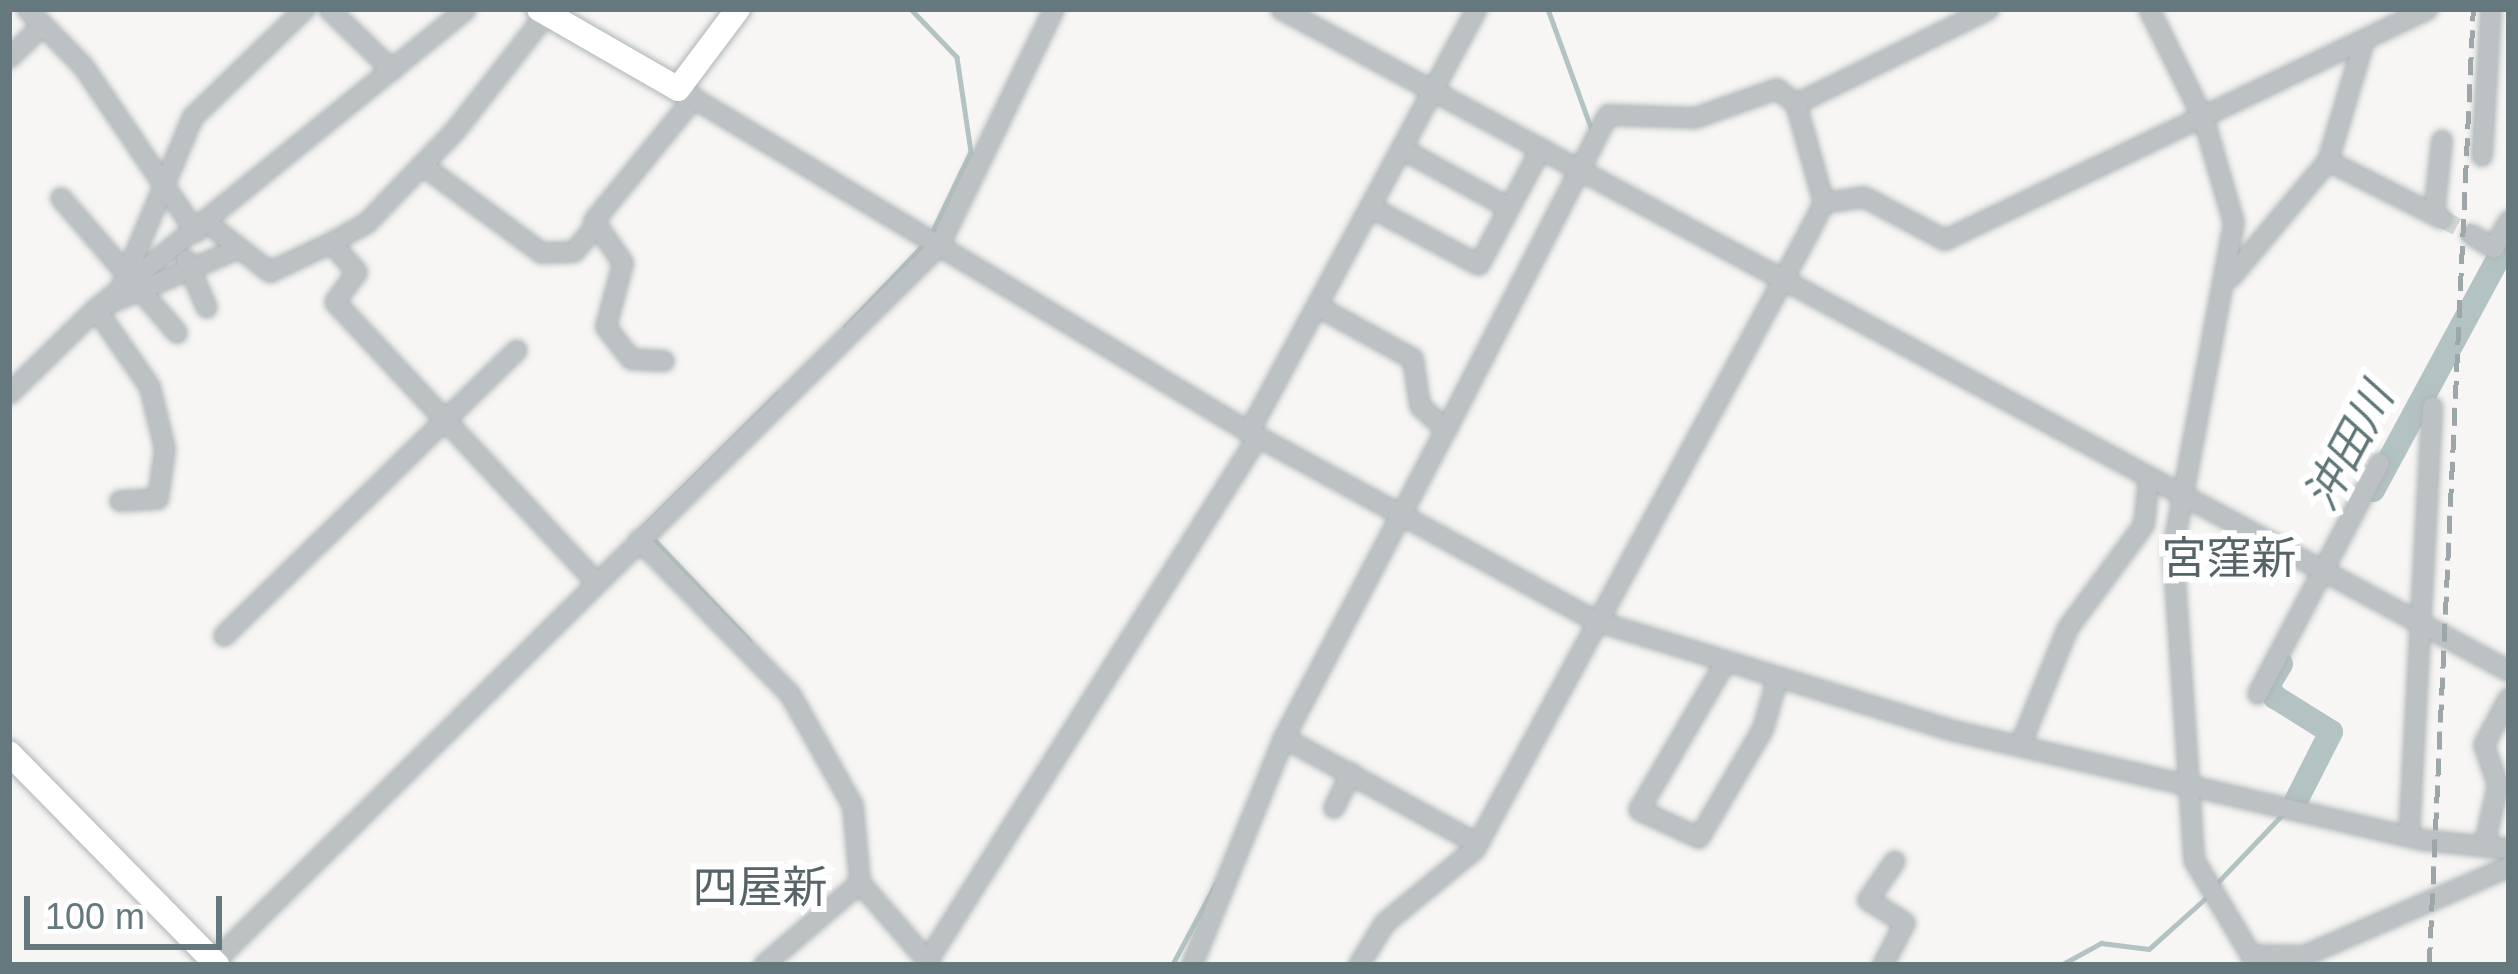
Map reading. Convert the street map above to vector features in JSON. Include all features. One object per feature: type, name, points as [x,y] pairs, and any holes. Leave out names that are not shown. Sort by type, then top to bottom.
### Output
[{"type":"main road","points":[[544,11],[686,93],[738,9]]},
{"type":"main road","points":[[9,753],[214,964]]},
{"type":"street","points":[[27,9],[83,66],[160,187],[231,252],[270,272],[367,223],[422,165],[544,11]]},
{"type":"street","points":[[130,281],[160,187],[193,117],[304,9]]},
{"type":"street","points":[[329,9],[392,70]]},
{"type":"street","points":[[9,394],[96,309],[466,9]]},
{"type":"street","points":[[214,964],[595,580],[939,246],[1054,9]]},
{"type":"street","points":[[1281,9],[2509,671]]},
{"type":"street","points":[[639,540],[790,694],[853,806],[860,883],[930,961],[1253,434],[1477,9]]},
{"type":"street","points":[[1796,104],[1989,9]]},
{"type":"street","points":[[2150,9],[2204,120],[2229,186],[2231,277],[2176,490],[2187,786],[2209,892],[2253,960],[2304,956],[2509,866]]},
{"type":"street","points":[[1824,203],[1864,197],[1937,242],[2204,120],[2428,9]]},
{"type":"street","points":[[2482,156],[2492,9]]},
{"type":"street","points":[[9,58],[43,25]]},
{"type":"street","points":[[2231,277],[2328,161],[2363,41]]},
{"type":"street","points":[[1192,965],[1248,848],[1284,738],[1587,173],[1608,115],[1695,118],[1778,88],[1796,104],[1824,203],[1478,844],[1385,923],[1359,965]]},
{"type":"street","points":[[422,165],[542,253],[574,251],[686,93],[1253,434],[1401,519],[1596,620],[1777,680],[2020,746],[2409,837],[2509,849]]},
{"type":"street","points":[[2328,161],[2438,216],[2442,140]]},
{"type":"street","points":[[1402,149],[1509,208]]},
{"type":"street","points":[[1370,207],[1479,265],[1541,149]]},
{"type":"street","points":[[61,198],[177,333]]},
{"type":"street","points":[[2472,235],[2494,248],[2509,221]]},
{"type":"street","points":[[596,226],[623,262],[606,327],[631,359],[664,361]]},
{"type":"street","points":[[331,243],[357,272],[335,302],[442,424],[595,580]]},
{"type":"street","points":[[179,245],[207,308]]},
{"type":"street","points":[[130,281],[190,269],[231,252]]},
{"type":"street","points":[[1317,306],[1413,359],[1420,406],[1446,430]]},
{"type":"street","points":[[96,309],[150,387],[165,449],[158,499],[120,502]]},
{"type":"street","points":[[224,636],[517,350]]},
{"type":"street","points":[[2409,837],[2432,407]]},
{"type":"street","points":[[2258,694],[2380,463]]},
{"type":"street","points":[[2020,746],[2068,628],[2144,525],[2149,477]]},
{"type":"street","points":[[1725,663],[1639,810],[1699,838],[1763,729],[1777,680]]},
{"type":"street","points":[[2484,847],[2498,785],[2485,746],[2509,698]]},
{"type":"street","points":[[1284,738],[1478,844]]},
{"type":"street","points":[[1334,808],[1351,773]]},
{"type":"street","points":[[1883,965],[1906,923],[1868,900],[1895,861]]},
{"type":"street","points":[[764,965],[860,883]]},
{"type":"waterway","points":[[911,9],[957,57],[971,152],[931,235]]},
{"type":"waterway","points":[[1548,9],[1592,130]]},
{"type":"waterway","name":"沖田川","points":[[2373,490],[2509,238]]},
{"type":"waterway","points":[[845,327],[924,244]]},
{"type":"waterway","points":[[643,527],[777,394]]},
{"type":"waterway","points":[[651,536],[750,641]]},
{"type":"waterway","name":"沖田川","points":[[2281,664],[2268,686],[2275,697],[2331,732],[2296,801]]},
{"type":"waterway","points":[[2217,883],[2284,813]]},
{"type":"waterway","points":[[1172,965],[1215,885]]},
{"type":"waterway","points":[[2061,965],[2101,943],[2149,949],[2207,897]]},
{"type":"tunnel","points":[[2441,218],[2472,235]]},
{"type":"railway","points":[[2429,965],[2473,9]]},
{"type":"district","name":"宮窪新","points":[[2229,559]]},
{"type":"district","name":"四屋新","points":[[760,888]]}]
